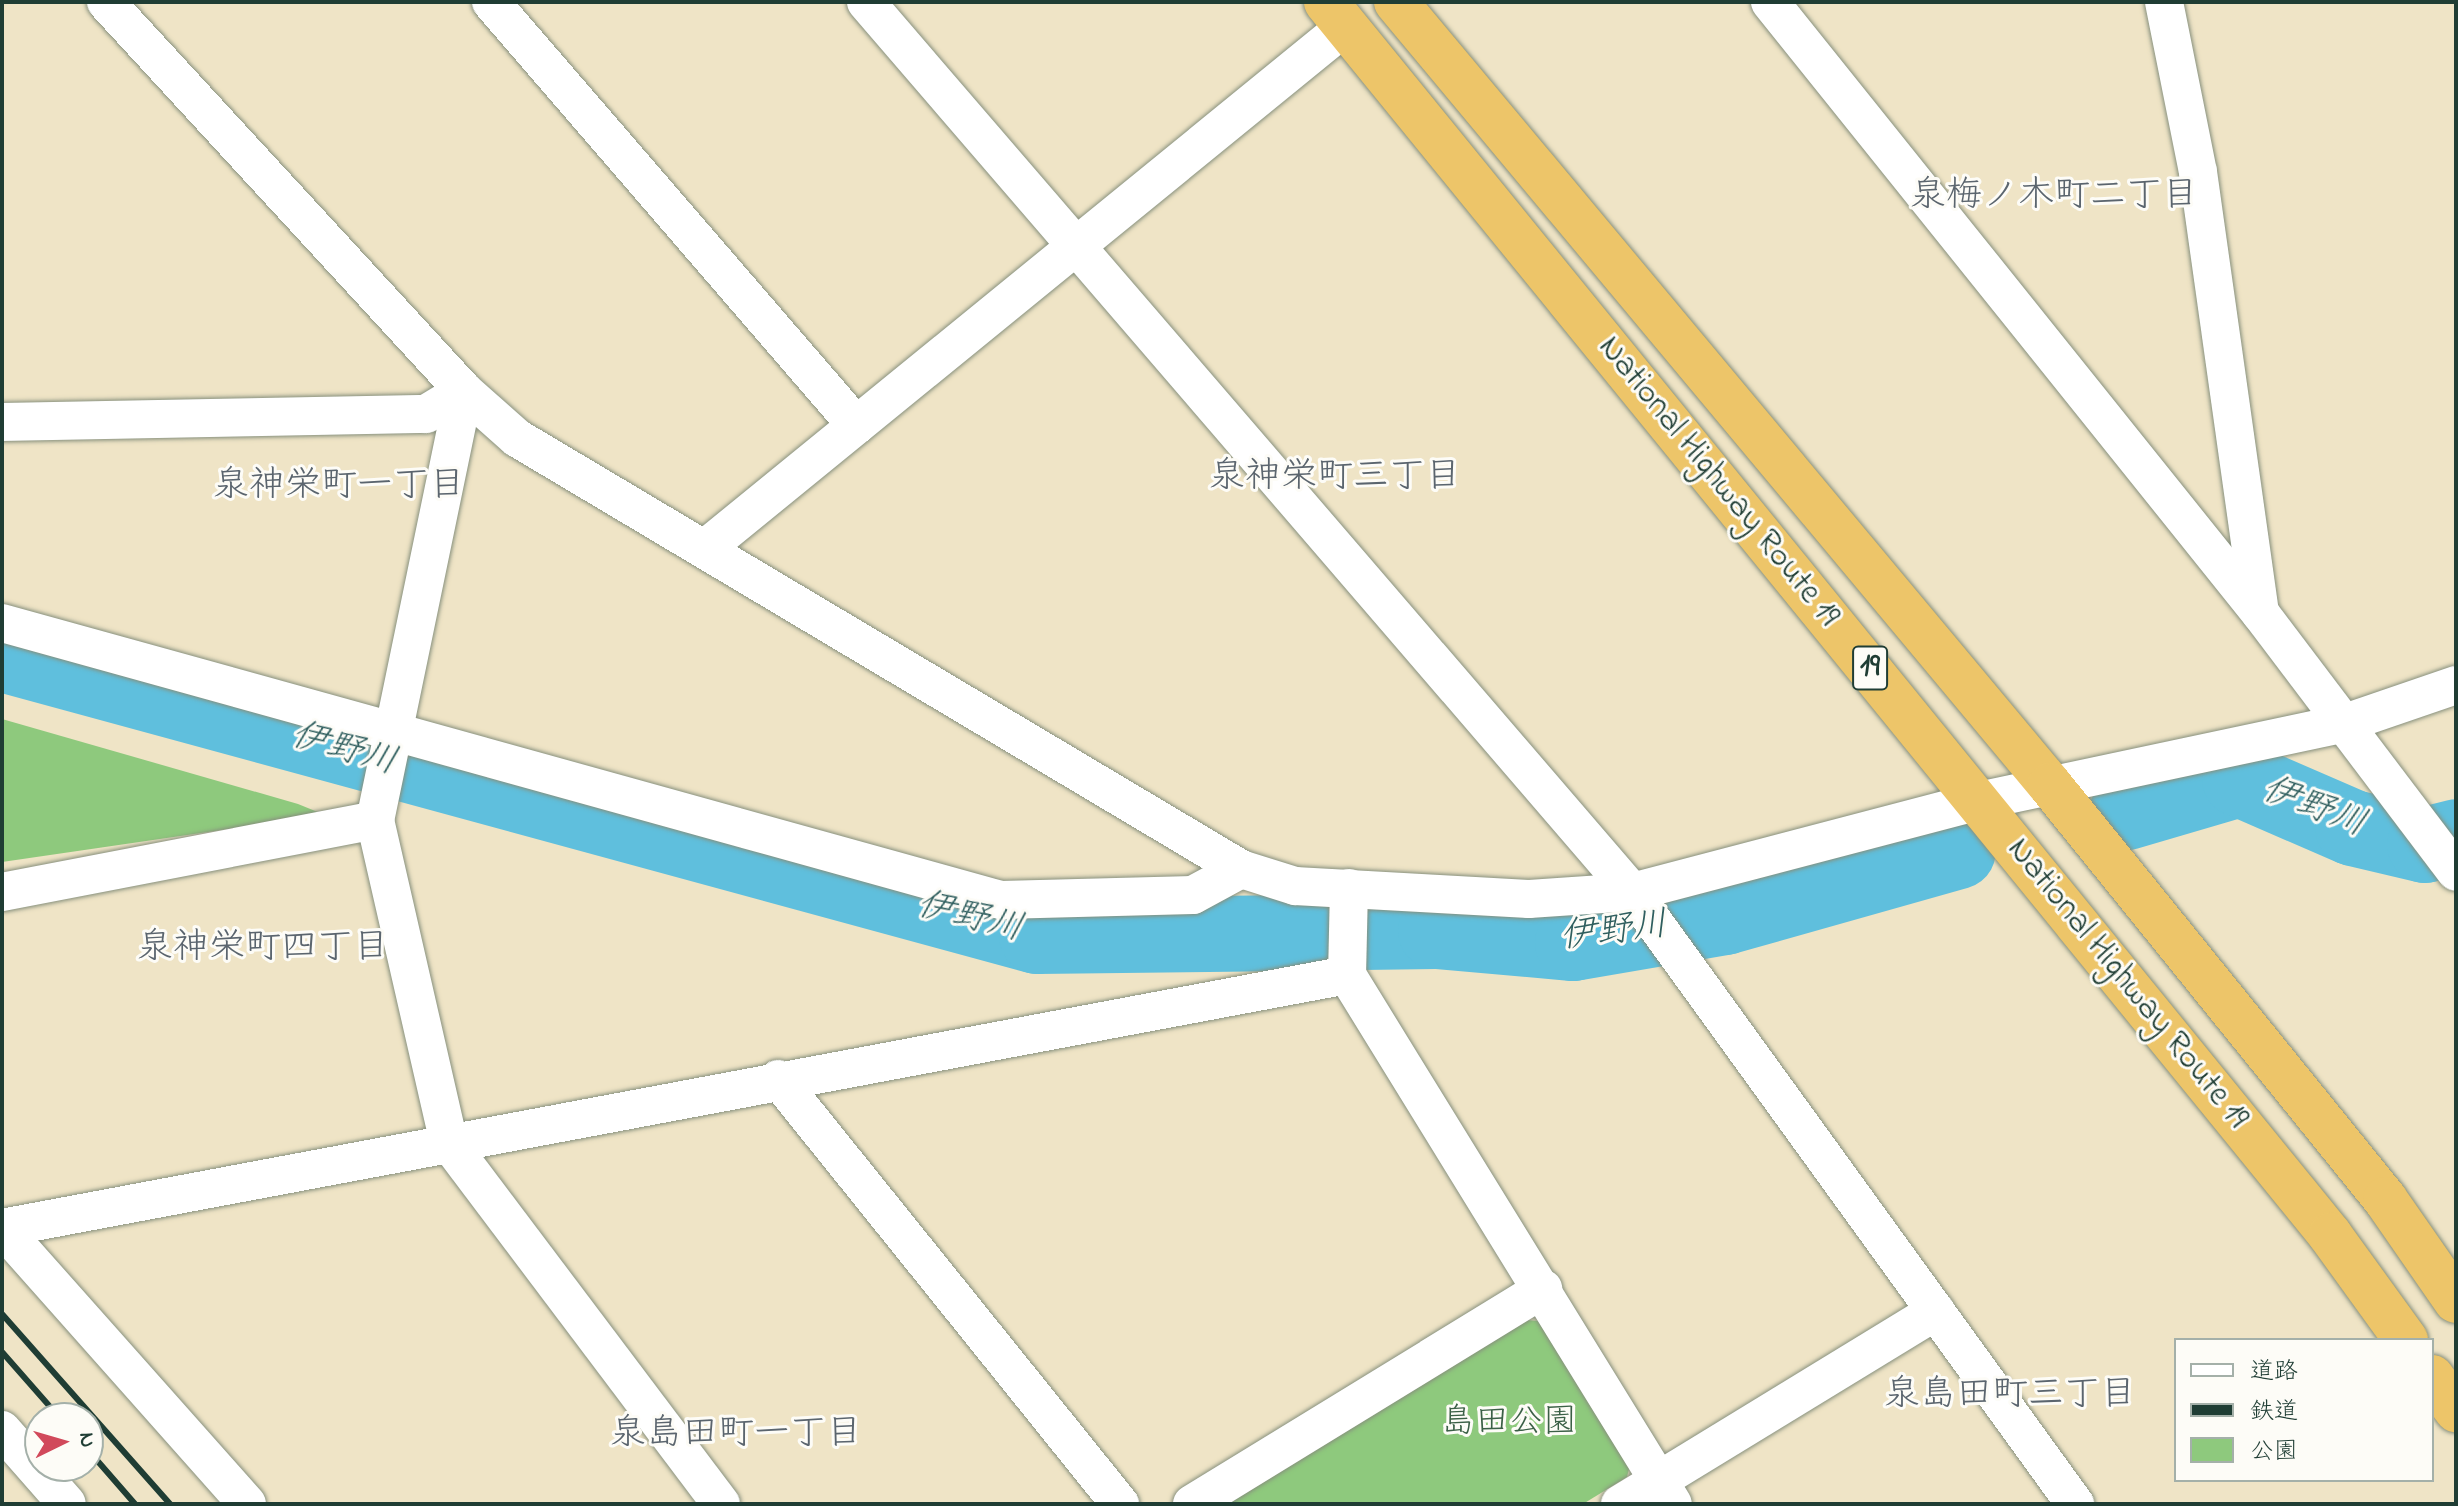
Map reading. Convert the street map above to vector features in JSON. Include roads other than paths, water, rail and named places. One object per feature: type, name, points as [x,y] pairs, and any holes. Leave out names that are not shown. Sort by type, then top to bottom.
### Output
[{"type":"highway","name":"National Highway Route 19","points":[[1396,2],[2050,785],[2385,1199],[2456,1301]]},
{"type":"highway","name":"National Highway Route 19","points":[[1336,14],[2330,1235],[2405,1338]]},
{"type":"highway","points":[[2434,1380],[2456,1410]]},
{"type":"street","points":[[106,2],[464,391],[517,438],[707,547],[1241,869],[1295,886],[1529,899],[1632,892],[1979,801],[2342,724],[2456,685]]},
{"type":"street","points":[[491,2],[856,425]]},
{"type":"street","points":[[866,2],[1632,892],[2075,1504]]},
{"type":"street","points":[[1770,2],[2261,614],[2406,813],[2456,872]]},
{"type":"street","points":[[2164,2],[2198,172],[2261,614]]},
{"type":"street","points":[[707,547],[1078,247],[1336,14]]},
{"type":"street","points":[[2,422],[426,414],[464,391]]},
{"type":"street","points":[[464,391],[375,820],[449,1143],[721,1504]]},
{"type":"street","points":[[2,623],[393,736],[1001,900],[1193,895],[1241,869]]},
{"type":"street","points":[[2,892],[375,820]]},
{"type":"street","points":[[1349,888],[1347,975],[1666,1492]]},
{"type":"street","points":[[247,1504],[2,1228],[778,1079],[1347,975]]},
{"type":"street","points":[[778,1079],[1120,1504]]},
{"type":"street","points":[[1192,1504],[1543,1289]]},
{"type":"street","points":[[1620,1504],[1666,1492],[1936,1311]]},
{"type":"street","points":[[2,1430],[67,1504]]},
{"type":"waterway","name":"伊野川","points":[[2,654],[1037,936],[1436,931],[1573,943],[1725,917],[1958,851]]},
{"type":"waterway","name":"伊野川","points":[[2127,812],[2240,779],[2353,828],[2425,845],[2456,837]]},
{"type":"railway","points":[[2,1314],[170,1504]]},
{"type":"railway","points":[[2,1352],[46,1402]]},
{"type":"railway","points":[[104,1468],[135,1504]]},
{"type":"district","name":"泉梅ノ木町二丁目","points":[[2054,197]]},
{"type":"district","name":"泉神栄町三丁目","points":[[1335,478]]},
{"type":"district","name":"泉神栄町一丁目","points":[[339,487]]},
{"type":"district","name":"泉神栄町四丁目","points":[[263,949]]},
{"type":"district","name":"泉島田町三丁目","points":[[2010,1396]]},
{"type":"district","name":"泉島田町一丁目","points":[[736,1435]]},
{"type":"park label","name":"島田公園","points":[[1509,1424]]}]
